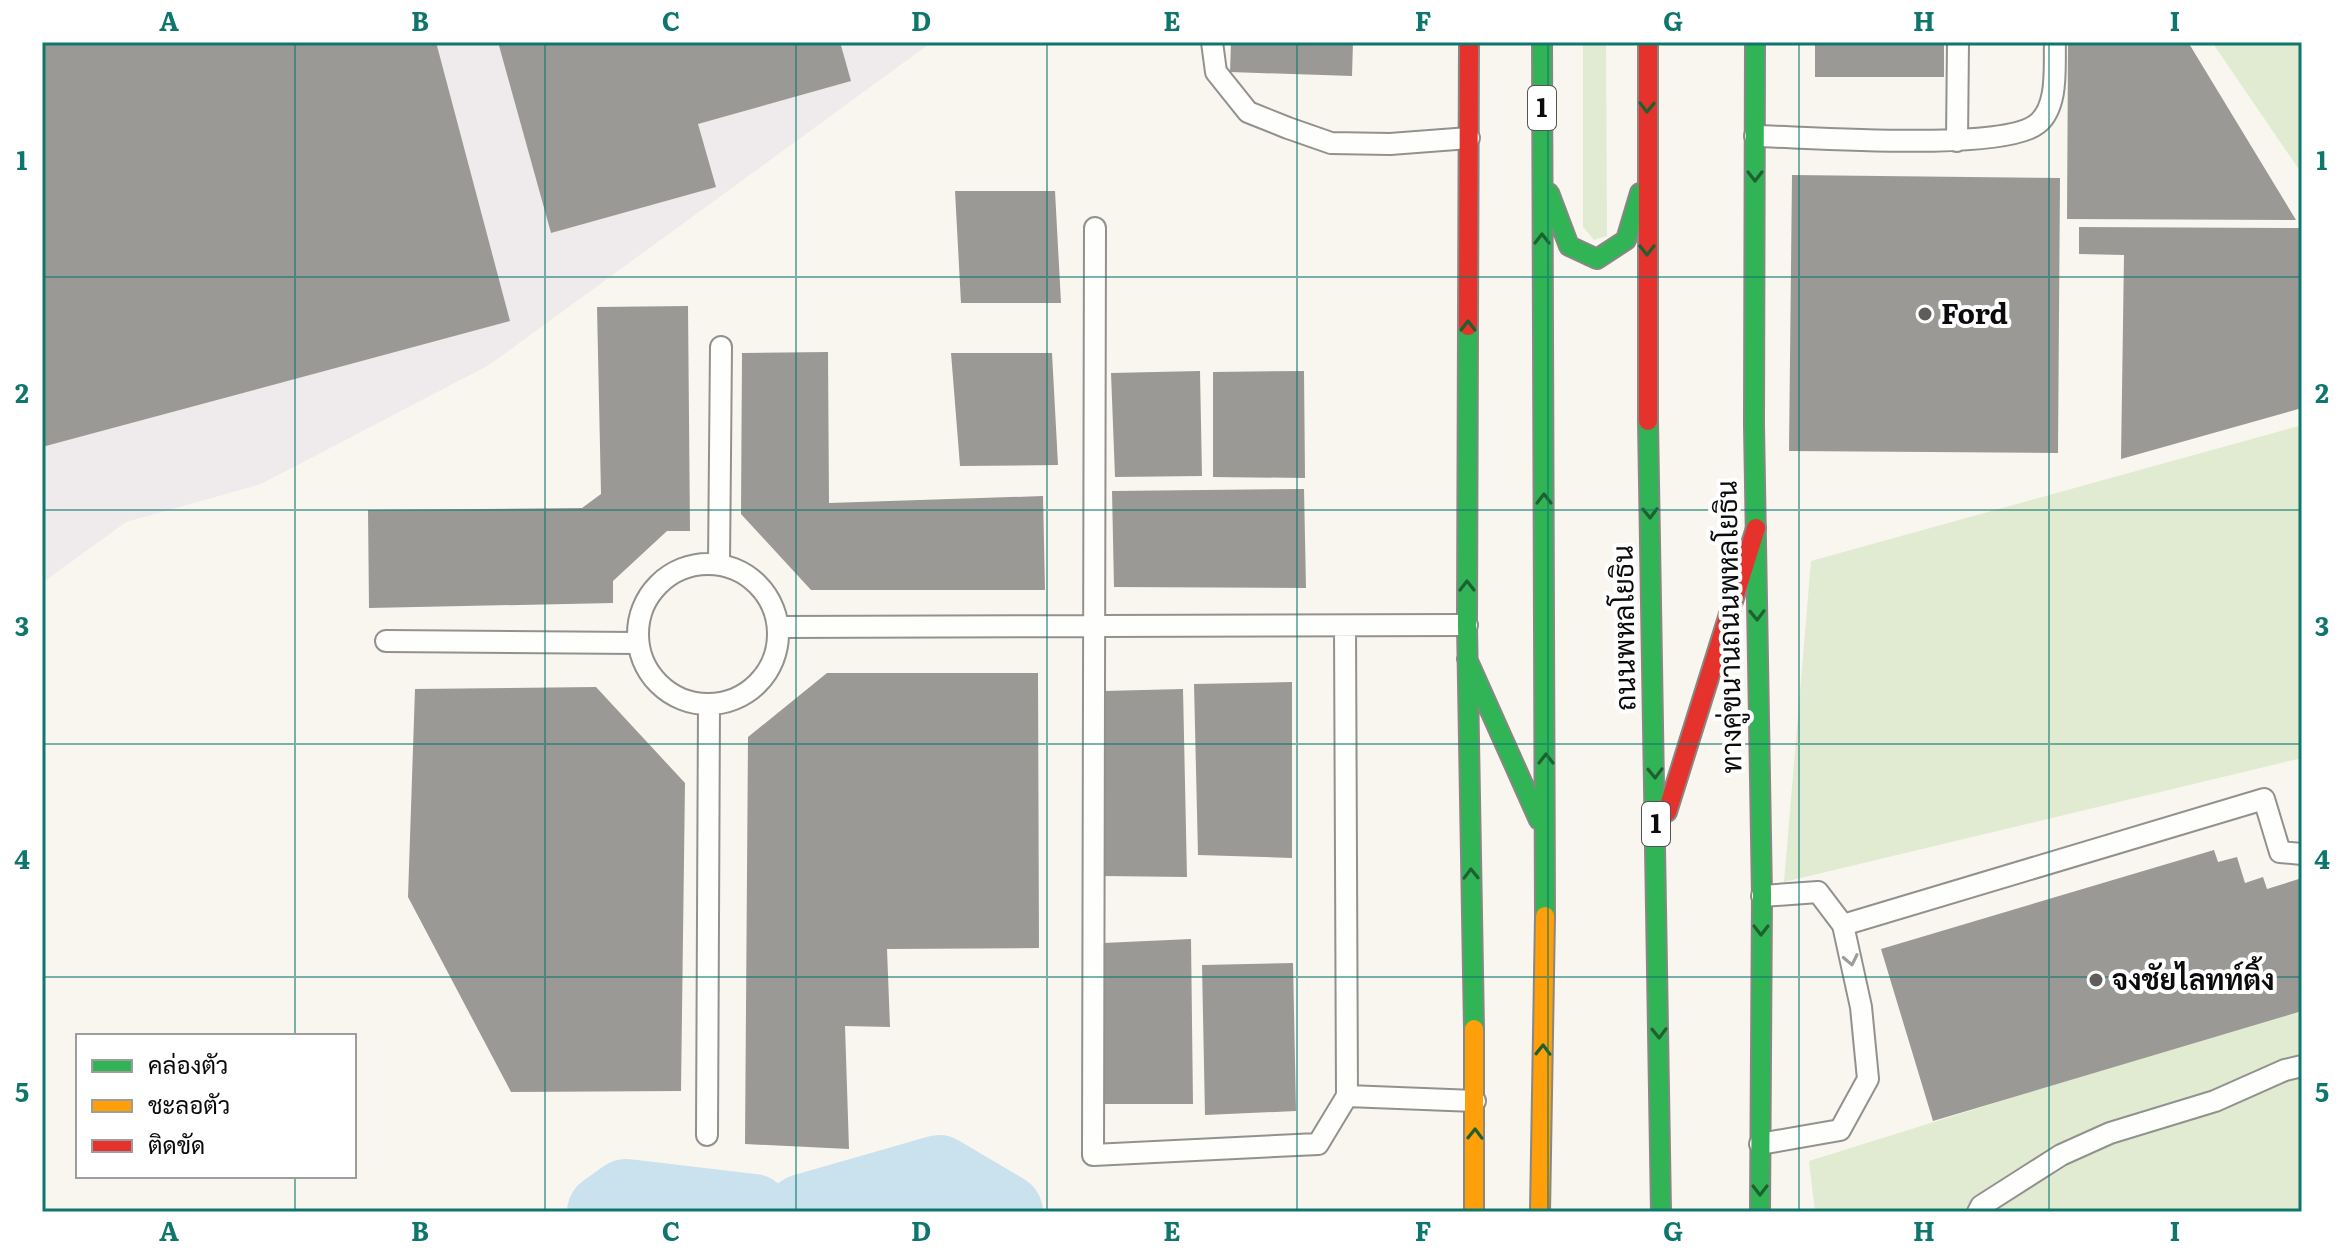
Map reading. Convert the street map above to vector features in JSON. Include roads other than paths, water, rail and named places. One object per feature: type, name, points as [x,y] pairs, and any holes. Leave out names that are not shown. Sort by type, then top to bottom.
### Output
[{"type":"main road","points":[[1469,42],[1467,659],[1475,1101],[1474,1212]]},
{"type":"main road","name":"1","points":[[1540,1212],[1546,837],[1542,42]]},
{"type":"main road","name":"ถนนพหลโยธิน","points":[[1648,42],[1648,435],[1661,1212]]},
{"type":"main road","name":"ทางคู่ขนานถนนพหลโยธิน","points":[[1755,42],[1754,425],[1762,896],[1760,1212]]},
{"type":"main road","points":[[1542,175],[1569,246],[1597,259],[1626,240],[1647,172]]},
{"type":"main road","points":[[1656,847],[1756,528]]},
{"type":"main road","points":[[1467,659],[1546,837]]},
{"type":"lane","points":[[1212,42],[1216,72],[1248,112],[1288,128],[1331,143],[1390,144],[1469,138]]},
{"type":"lane","points":[[1957,141],[1958,42]]},
{"type":"lane","points":[[1755,136],[1957,141],[2011,134],[2036,125],[2047,111],[2052,95],[2055,42]]},
{"type":"lane","points":[[1095,228],[1093,1155],[1318,1144],[1347,1096],[1345,626]]},
{"type":"lane","points":[[719,564],[721,347]]},
{"type":"lane","points":[[719,564],[742,572],[761,588],[772,604],[779,627],[775,656],[764,678],[745,694],[723,703],[699,704],[675,697],[656,682],[645,666],[637,643],[639,619],[647,597],[663,579],[685,568],[719,564]]},
{"type":"lane","points":[[779,627],[1467,625]]},
{"type":"lane","points":[[386,641],[637,643]]},
{"type":"lane","points":[[707,1135],[709,704]]},
{"type":"lane","points":[[1843,925],[2264,799],[2280,852],[2302,854]]},
{"type":"lane","points":[[1760,1144],[1840,1130],[1868,1079],[1861,1007],[1843,925],[1818,892],[1762,896]]},
{"type":"lane","points":[[1978,1212],[1981,1206],[2061,1155],[2098,1138],[2215,1101],[2285,1070],[2302,1066]]},
{"type":"lane","points":[[1347,1096],[1475,1101]]},
{"type":"waterway","points":[[803,1212],[939,1173],[1005,1212]]},
{"type":"waterway","points":[[605,1212],[626,1197],[753,1212]]},
{"type":"place","name":"Ford","points":[[1925,314]]},
{"type":"place","name":"จงชัยไลทท์ติ้ง","points":[[2096,980]]}]
